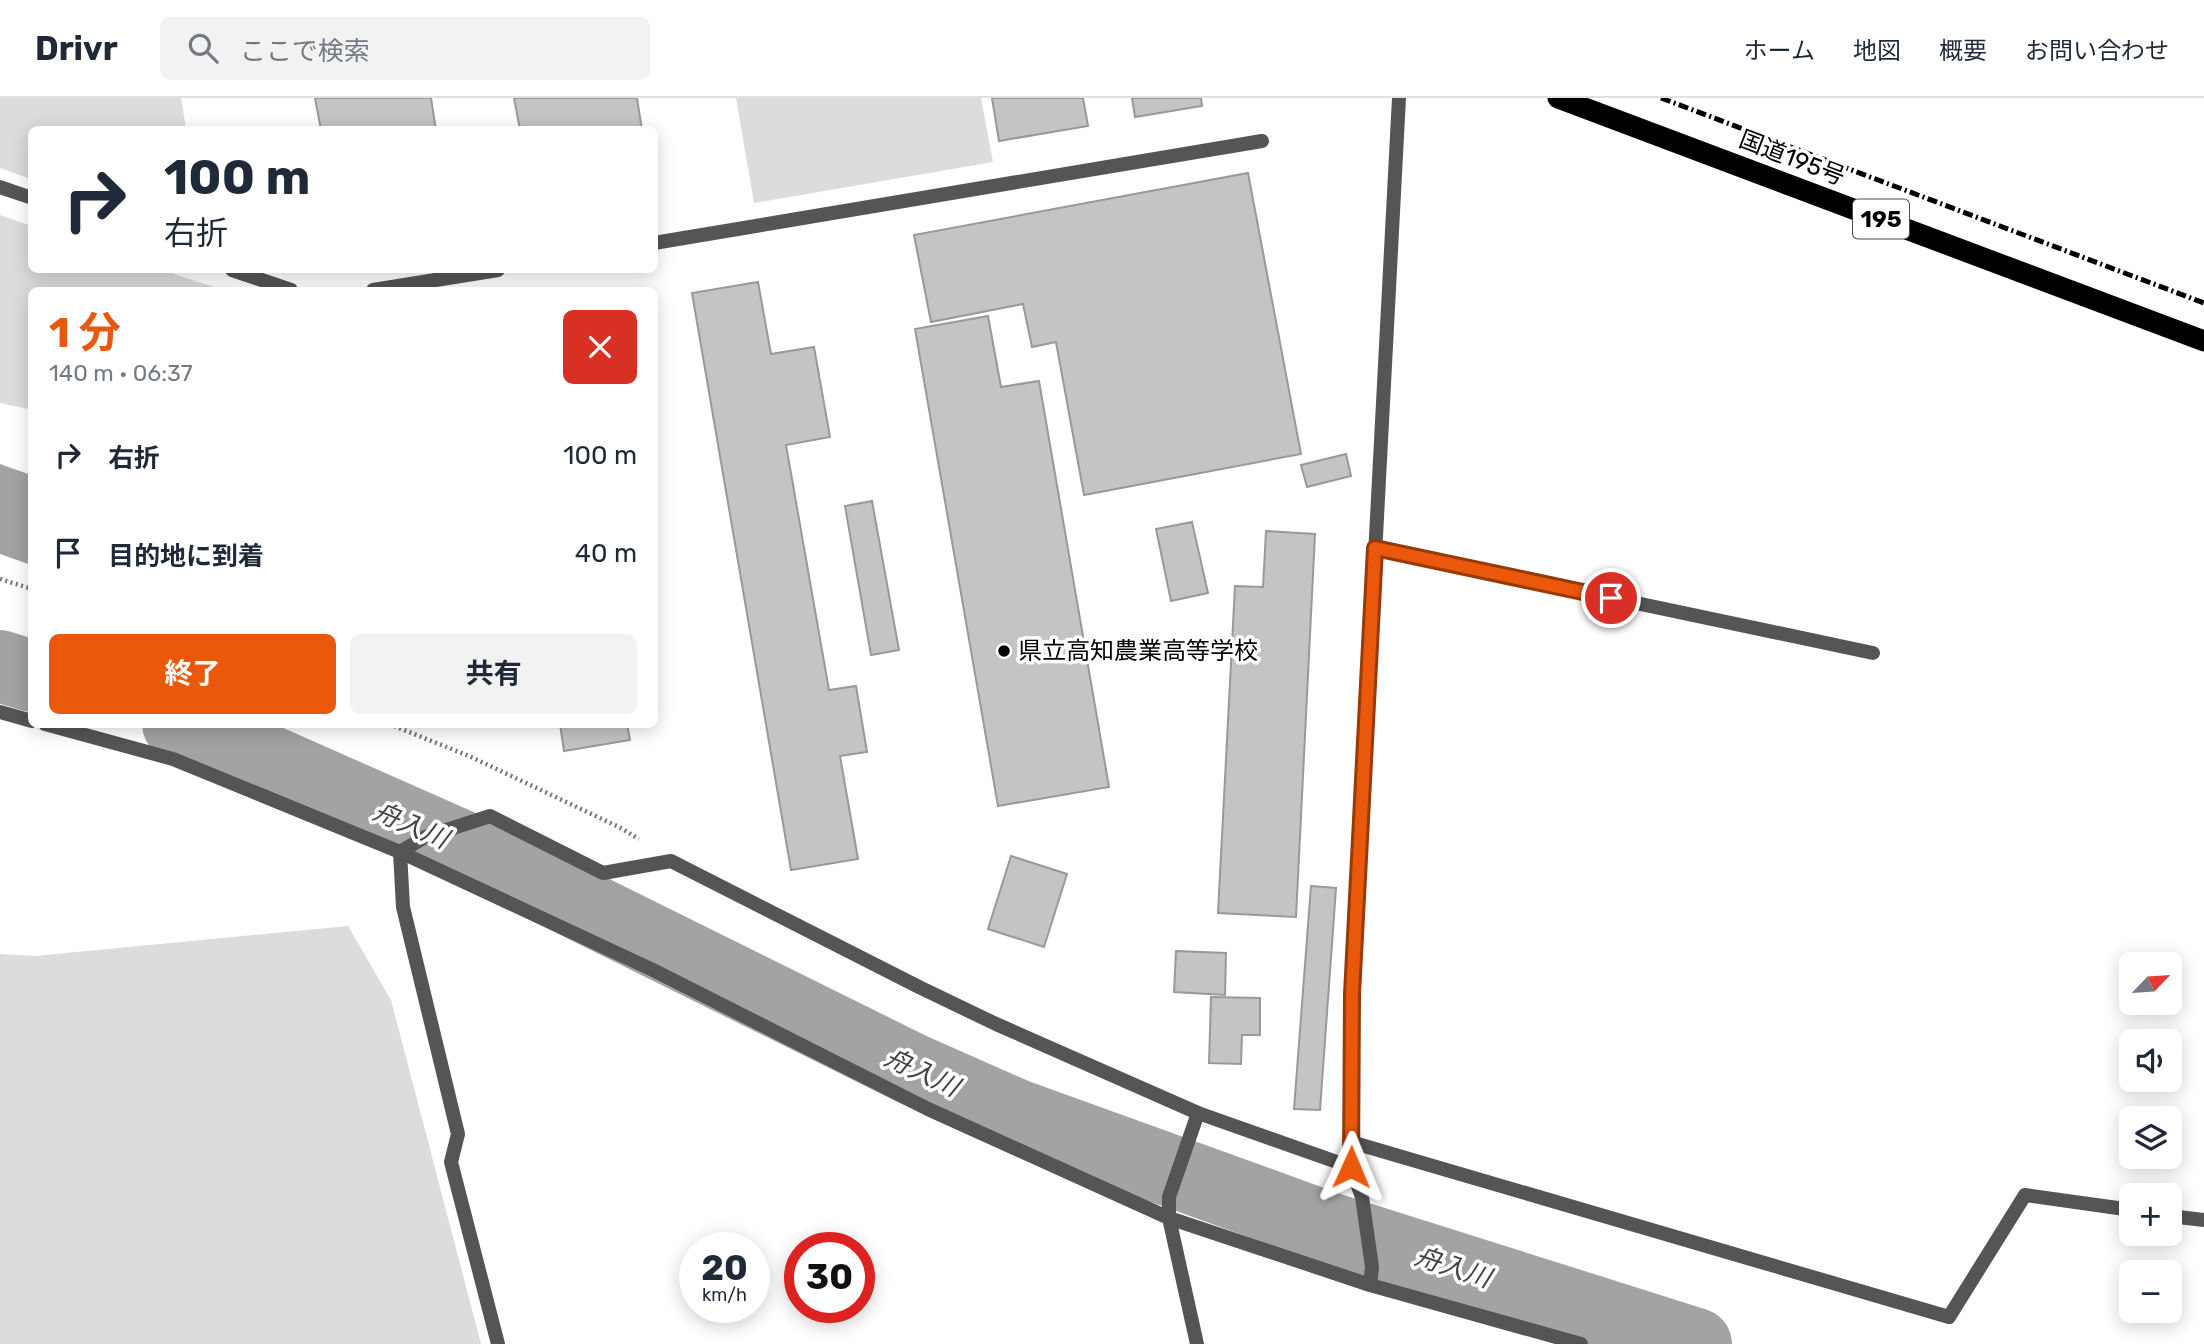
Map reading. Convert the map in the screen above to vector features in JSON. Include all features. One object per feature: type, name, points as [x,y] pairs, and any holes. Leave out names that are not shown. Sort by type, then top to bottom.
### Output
[{"type":"highway","name":"国道195号","points":[[1558,98],[2204,341]]},
{"type":"street","points":[[1370,1285],[1372,1267],[1362,1197],[1351,1167],[1352,994],[1399,98]]},
{"type":"street","points":[[658,242],[1262,141]]},
{"type":"street","points":[[0,187],[28,197]]},
{"type":"street","points":[[241,273],[282,287]]},
{"type":"street","points":[[392,287],[479,273]]},
{"type":"street","points":[[1375,548],[1873,653]]},
{"type":"street","points":[[0,712],[28,720]]},
{"type":"street","points":[[59,728],[173,760],[400,852],[653,970],[928,1109],[1169,1219],[1370,1285],[1581,1344]]},
{"type":"street","points":[[400,852],[425,837],[490,817],[603,873],[671,860],[996,1024],[1198,1113],[1351,1167]]},
{"type":"street","points":[[400,852],[402,907],[458,1134],[451,1161],[498,1344]]},
{"type":"street","points":[[1197,1344],[1169,1219],[1169,1197],[1198,1113]]},
{"type":"street","points":[[1351,1142],[1949,1317],[2025,1195],[2119,1208]]},
{"type":"street","points":[[2182,1217],[2204,1220]]},
{"type":"path","points":[[0,579],[28,588]]},
{"type":"path","points":[[399,728],[469,756],[619,827],[671,860]]},
{"type":"shaded area","points":[[0,98],[181,98],[186,126],[28,126],[28,178],[0,168]]},
{"type":"shaded area","points":[[736,98],[981,98],[993,162],[754,203]]},
{"type":"shaded area","points":[[0,215],[28,225],[28,273],[171,273],[214,287],[28,287],[28,409],[0,403]]},
{"type":"shaded area","points":[[0,464],[28,474],[28,564],[0,554]]},
{"type":"shaded area","points":[[348,926],[391,1000],[481,1344],[0,1344],[0,954],[35,956]]},
{"type":"building","points":[[315,98],[431,98],[435,126],[320,126]]},
{"type":"building","points":[[514,98],[637,98],[641,126],[519,126]]},
{"type":"building","points":[[992,98],[1083,98],[1088,126],[999,141]]},
{"type":"building","points":[[1132,98],[1201,98],[1202,106],[1135,117]]},
{"type":"building","points":[[1248,173],[1301,454],[1084,495],[1056,342],[1032,347],[1023,304],[931,322],[914,235]]},
{"type":"building","points":[[758,282],[771,354],[814,347],[830,437],[786,445],[829,690],[856,686],[867,752],[840,756],[858,859],[791,870],[692,293]]},
{"type":"building","points":[[988,316],[1001,387],[1039,381],[1109,787],[998,806],[915,329]]},
{"type":"building","points":[[1346,454],[1351,476],[1307,487],[1301,465]]},
{"type":"building","points":[[872,501],[899,650],[871,655],[845,506]]},
{"type":"building","points":[[1192,522],[1208,593],[1171,601],[1156,529]]},
{"type":"building","points":[[1266,531],[1315,534],[1296,917],[1218,913],[1235,586],[1263,587]]},
{"type":"building","points":[[561,728],[628,728],[630,740],[564,751]]},
{"type":"building","points":[[1011,856],[1067,874],[1044,947],[988,929]]},
{"type":"building","points":[[1311,886],[1336,888],[1320,1110],[1294,1109]]},
{"type":"building","points":[[1176,951],[1226,953],[1225,995],[1174,992]]},
{"type":"building","points":[[1211,997],[1260,998],[1260,1035],[1242,1035],[1241,1064],[1209,1063]]},
{"type":"waterway","name":"舟入川","points":[[0,666],[28,675]]},
{"type":"waterway","name":"舟入川","points":[[189,728],[468,849],[912,1069],[1014,1114],[1329,1228],[1696,1344]]},
{"type":"railway","points":[[1661,98],[2204,303]]},
{"type":"place","name":"県立高知農業高等学校","points":[[1004,651]]},
{"type":"route","points":[[1351,1167],[1352,994],[1375,548],[1611,598]]}]
